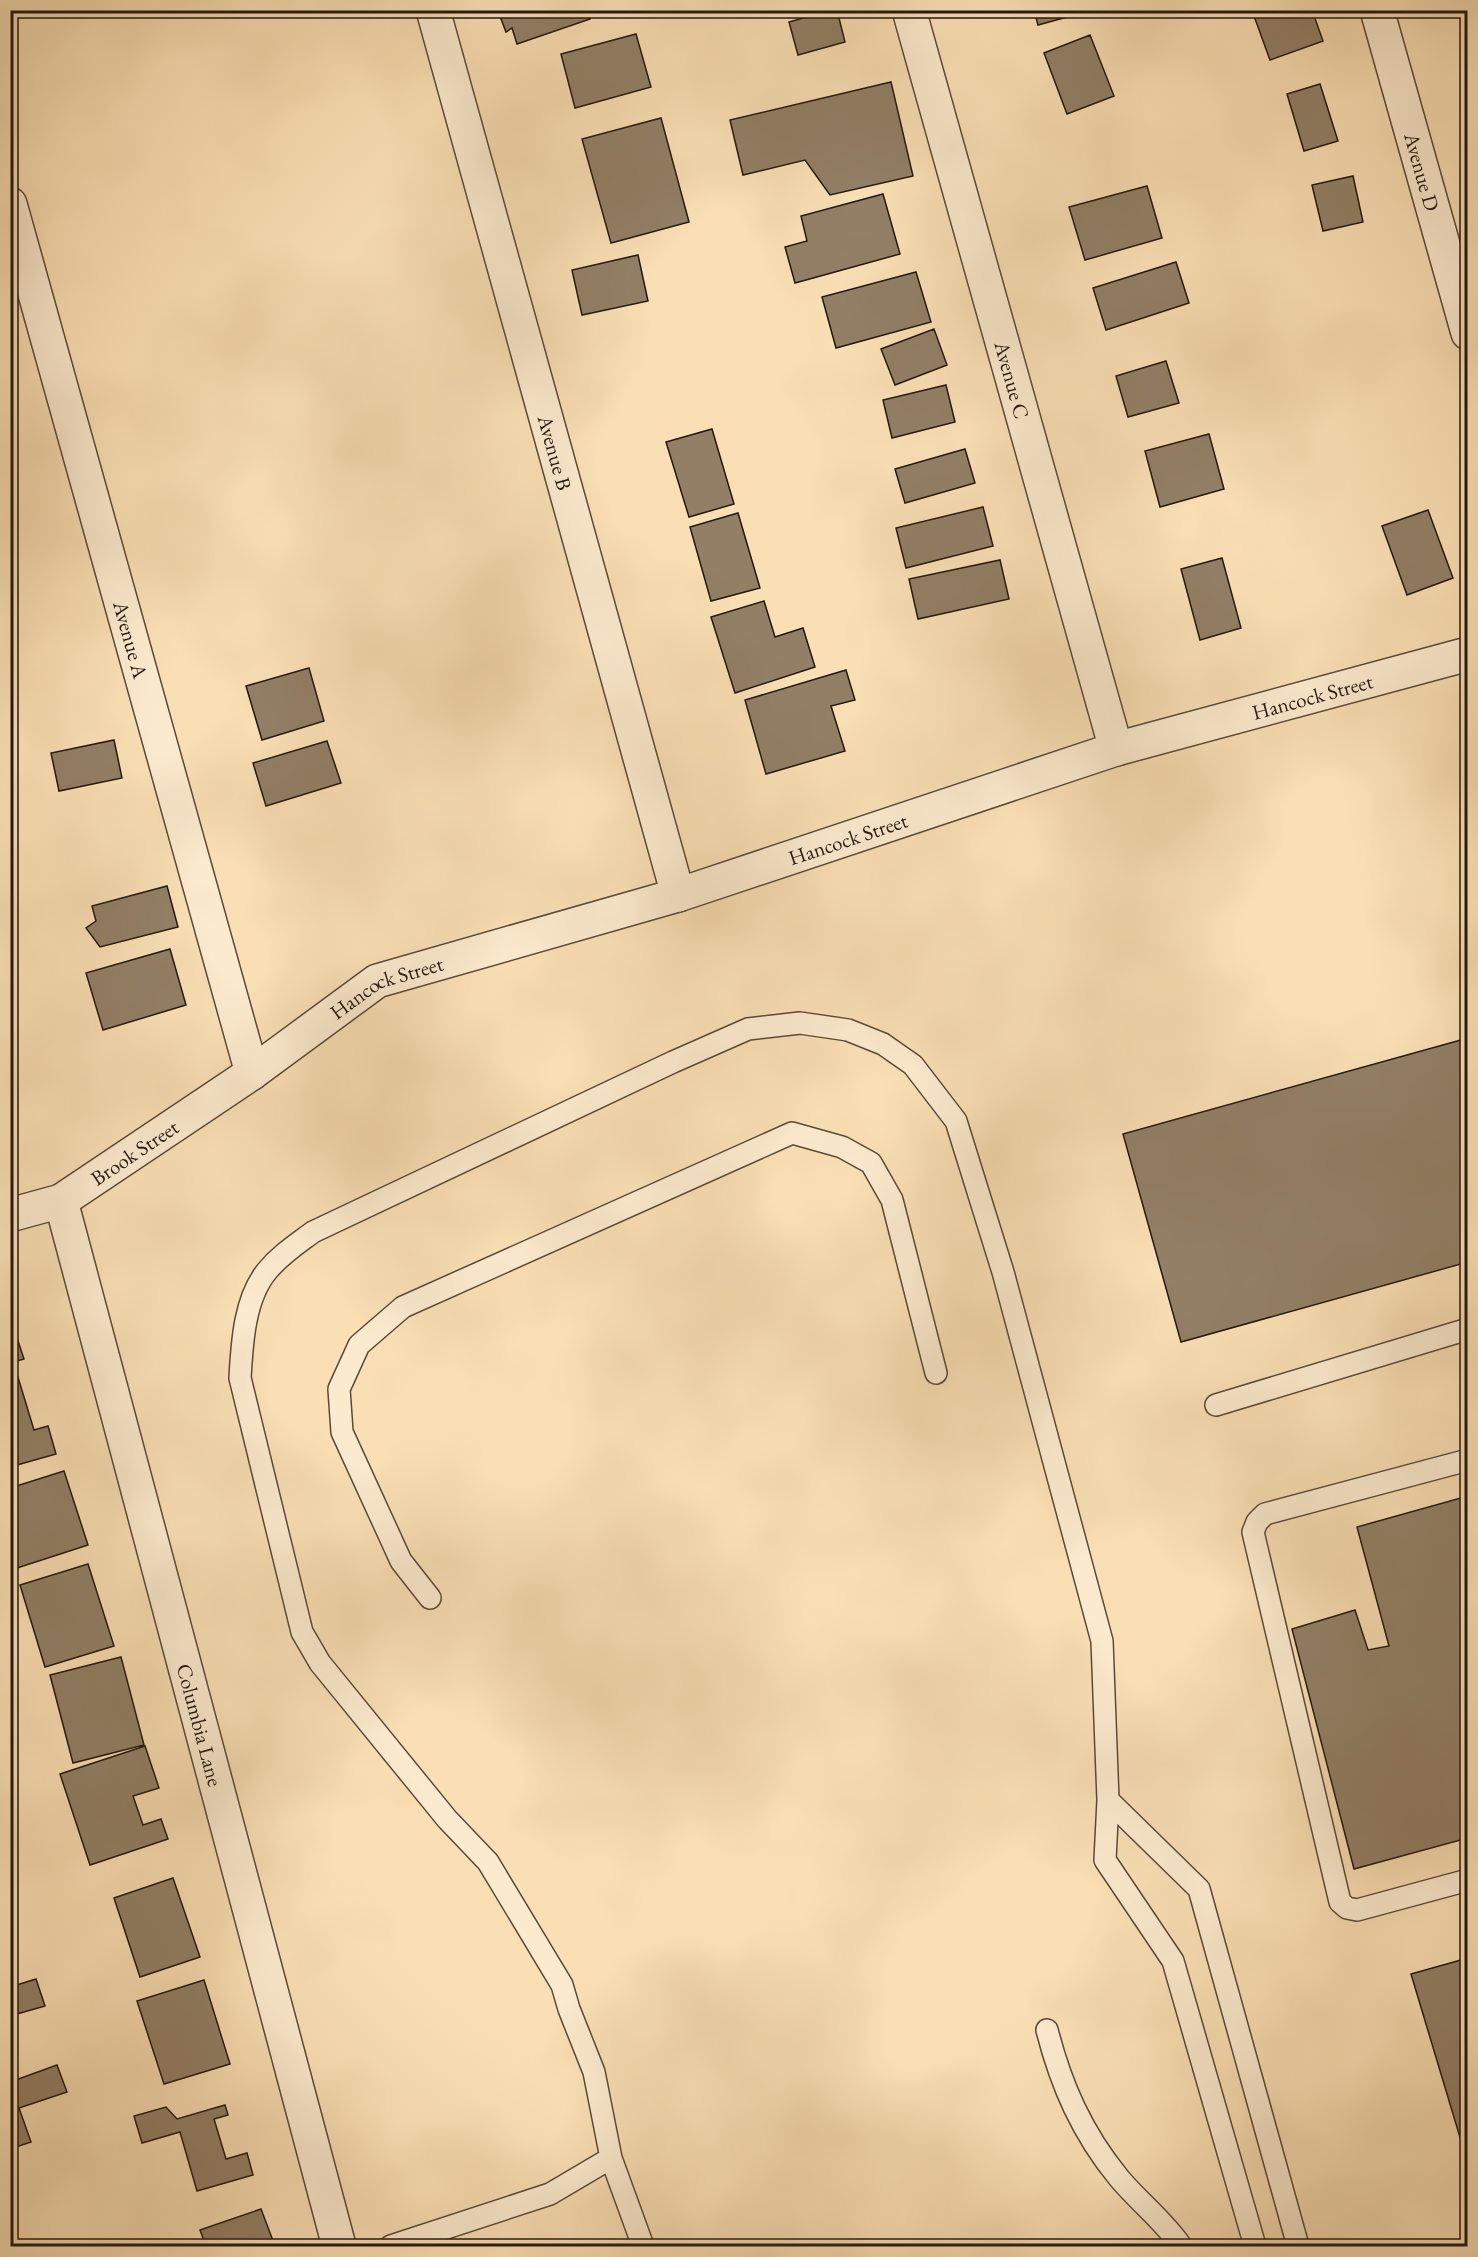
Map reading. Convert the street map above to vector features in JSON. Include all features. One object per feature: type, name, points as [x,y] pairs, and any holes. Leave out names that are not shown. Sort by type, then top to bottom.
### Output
[{"type":"street","name":"Avenue B","points":[[434,10],[678,896]]},
{"type":"street","name":"Avenue C","points":[[909,10],[1116,749]]},
{"type":"street","name":"Avenue D","points":[[1377,10],[1467,333]]},
{"type":"street","name":"Avenue A","points":[[10,204],[252,1073]]},
{"type":"street","name":"Hancock Street","points":[[252,1073],[377,981],[678,896],[1116,749],[1467,654]]},
{"type":"street","name":"Brook Street","points":[[10,1215],[61,1201],[252,1073]]},
{"type":"street","name":"Columbia Lane","points":[[61,1201],[339,2247]]},
{"type":"lane","points":[[643,2247],[611,2158],[594,2072],[562,1985],[488,1862],[447,1819],[320,1663],[302,1632],[240,1378],[243,1337],[254,1294],[266,1273],[281,1257],[313,1232],[673,1062],[748,1029],[800,1023],[848,1030],[883,1044],[913,1065],[956,1121],[1003,1272],[1102,1641],[1108,1800],[1105,1860],[1173,1961],[1255,2247]]},
{"type":"lane","points":[[430,1598],[401,1561],[342,1432],[339,1389],[359,1345],[404,1307],[792,1133],[842,1147],[871,1163],[892,1200],[936,1373]]},
{"type":"lane","points":[[1216,1405],[1467,1329]]},
{"type":"lane","points":[[1467,1460],[1265,1514],[1257,1522],[1253,1532],[1340,1902],[1347,1908],[1357,1910],[1467,1880]]},
{"type":"lane","points":[[1108,1800],[1199,1889],[1298,2247]]},
{"type":"lane","points":[[1047,2030],[1056,2068],[1068,2098],[1087,2132],[1119,2177],[1181,2247]]},
{"type":"lane","points":[[391,2247],[550,2194],[611,2158]]},
{"type":"building","points":[[588,10],[590,19],[517,44],[512,28],[506,32],[498,11]]},
{"type":"building","points":[[837,10],[845,42],[798,55],[789,22]]},
{"type":"building","points":[[1034,10],[1081,10],[1082,13],[1038,25]]},
{"type":"building","points":[[1270,10],[1312,10],[1323,41],[1270,60],[1254,16]]},
{"type":"building","points":[[636,34],[651,87],[575,108],[561,54]]},
{"type":"building","points":[[1090,35],[1114,96],[1067,114],[1044,53]]},
{"type":"building","points":[[891,82],[913,176],[830,195],[805,160],[743,175],[730,120]]},
{"type":"building","points":[[1320,84],[1338,141],[1304,151],[1287,94]]},
{"type":"building","points":[[661,118],[689,222],[611,243],[582,139]]},
{"type":"building","points":[[1353,176],[1363,222],[1323,231],[1312,185]]},
{"type":"building","points":[[1147,186],[1162,238],[1085,260],[1069,207]]},
{"type":"building","points":[[883,194],[900,254],[795,283],[785,247],[807,241],[801,216]]},
{"type":"building","points":[[638,255],[648,301],[582,315],[572,270]]},
{"type":"building","points":[[1176,262],[1189,303],[1106,330],[1093,288]]},
{"type":"building","points":[[916,272],[931,322],[836,348],[822,297]]},
{"type":"building","points":[[934,329],[947,365],[895,385],[881,349]]},
{"type":"building","points":[[1166,361],[1179,403],[1128,417],[1116,376]]},
{"type":"building","points":[[946,385],[955,422],[892,438],[883,400]]},
{"type":"building","points":[[712,429],[734,504],[689,517],[666,442]]},
{"type":"building","points":[[1209,434],[1224,489],[1160,507],[1145,451]]},
{"type":"building","points":[[965,449],[975,483],[905,503],[895,469]]},
{"type":"building","points":[[983,507],[993,546],[906,568],[896,528]]},
{"type":"building","points":[[1428,510],[1453,578],[1407,595],[1382,526]]},
{"type":"building","points":[[738,513],[760,588],[711,601],[690,527]]},
{"type":"building","points":[[1222,558],[1241,628],[1200,640],[1181,569]]},
{"type":"building","points":[[1000,560],[1009,599],[918,619],[909,579]]},
{"type":"building","points":[[764,601],[775,637],[803,628],[815,667],[735,693],[711,617]]},
{"type":"building","points":[[309,668],[324,721],[262,740],[246,686]]},
{"type":"building","points":[[846,670],[855,700],[831,706],[845,751],[766,774],[745,700]]},
{"type":"building","points":[[114,740],[122,778],[59,791],[51,753]]},
{"type":"building","points":[[327,741],[341,783],[266,806],[253,763]]},
{"type":"building","points":[[167,886],[178,927],[100,947],[86,928],[96,921],[92,906]]},
{"type":"building","points":[[170,949],[186,1005],[103,1030],[86,973]]},
{"type":"building","points":[[1468,1038],[1468,1262],[1181,1342],[1123,1134]]},
{"type":"building","points":[[10,1317],[24,1359],[10,1363]]},
{"type":"building","points":[[17,1374],[34,1430],[48,1426],[56,1454],[10,1467],[10,1376]]},
{"type":"building","points":[[64,1471],[88,1545],[17,1568],[10,1547],[10,1488]]},
{"type":"building","points":[[1468,1496],[1468,1838],[1354,1869],[1292,1629],[1355,1610],[1368,1650],[1389,1646],[1357,1527]]},
{"type":"building","points":[[88,1564],[114,1646],[45,1667],[20,1585]]},
{"type":"building","points":[[121,1657],[144,1745],[73,1763],[50,1675]]},
{"type":"building","points":[[145,1746],[159,1788],[133,1796],[143,1825],[161,1819],[168,1839],[90,1865],[60,1774]]},
{"type":"building","points":[[173,1878],[200,1957],[140,1977],[114,1898]]},
{"type":"building","points":[[1468,1958],[1468,2164],[1411,1974]]},
{"type":"building","points":[[36,1979],[45,2006],[10,2016],[10,1987]]},
{"type":"building","points":[[204,1980],[230,2064],[164,2084],[137,2001]]},
{"type":"building","points":[[57,2065],[67,2092],[19,2108],[31,2142],[10,2149],[10,2082]]},
{"type":"building","points":[[225,2105],[228,2115],[214,2119],[226,2159],[247,2153],[253,2175],[197,2191],[180,2132],[142,2143],[134,2116],[166,2107],[177,2119]]},
{"type":"building","points":[[261,2209],[275,2246],[206,2246],[200,2230]]}]
